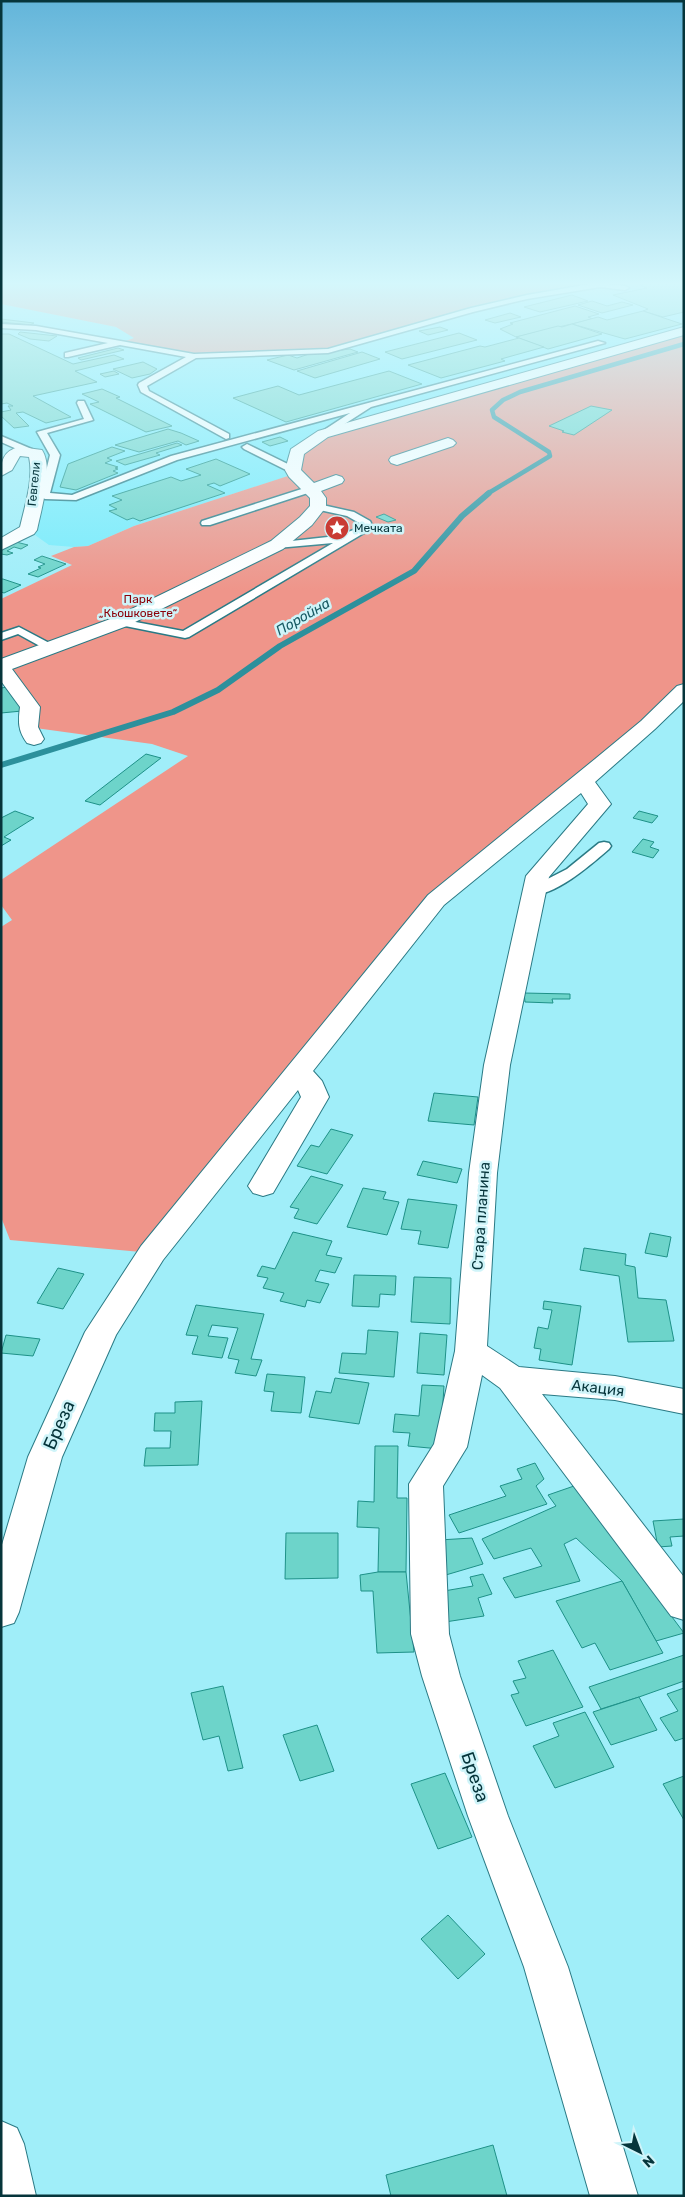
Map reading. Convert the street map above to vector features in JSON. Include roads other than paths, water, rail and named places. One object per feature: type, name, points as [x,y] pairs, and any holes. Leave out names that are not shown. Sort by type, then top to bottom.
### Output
[{"type":"street","points":[[34,740],[28,727],[30,707],[1,666],[120,622],[277,545],[306,521],[318,507],[318,498],[294,474],[293,470],[297,452],[323,434],[493,386]]},
{"type":"street","points":[[397,460],[448,443]]},
{"type":"street","name":"Гевгели","points":[[1,471],[6,468],[11,455],[15,452],[36,453],[38,459],[35,495],[28,530],[1,545]]},
{"type":"street","points":[[311,489],[336,480]]},
{"type":"street","name":"Бреза","points":[[1,1612],[45,1456],[101,1332],[152,1253],[436,900],[583,781],[648,725],[684,690]]},
{"type":"street","name":"Стара планина","points":[[471,1351],[483,1173],[497,1065],[538,876],[600,804],[583,781]]},
{"type":"street","points":[[263,1186],[315,1097],[308,1081],[298,1071]]},
{"type":"street","points":[[471,1351],[512,1379],[684,1605]]},
{"type":"street","name":"Бреза","points":[[471,1351],[450,1447],[426,1484],[430,1634],[441,1676],[488,1816],[546,1967],[614,2196]]},
{"type":"street","name":"Акация","points":[[512,1379],[615,1388],[684,1402]]},
{"type":"street","points":[[1,2144],[12,2196]]},
{"type":"lane","points":[[142,386],[145,392],[226,436]]},
{"type":"lane","points":[[81,403],[88,420],[42,432],[56,455],[45,496],[73,498],[174,458],[441,386]]},
{"type":"lane","points":[[323,434],[368,405]]},
{"type":"lane","points":[[1,439],[30,452]]},
{"type":"lane","points":[[247,447],[293,470]]},
{"type":"lane","points":[[206,523],[311,489]]},
{"type":"lane","points":[[120,622],[186,635],[364,530],[366,523],[350,514],[318,507]]},
{"type":"lane","points":[[277,545],[353,536]]},
{"type":"lane","points":[[1,637],[19,630],[51,648]]},
{"type":"lane","points":[[535,892],[556,883],[577,870],[604,846]]},
{"type":"waterway","points":[[487,494],[550,456],[549,452],[494,417],[492,410],[503,400],[520,392],[542,386]]},
{"type":"waterway","name":"Поройна","points":[[1,765],[173,712],[218,690],[280,646],[414,571],[462,516],[489,493]]},
{"type":"place","name":"Мечката","points":[[337,528]]},
{"type":"park label","name":"Парк „Кьошковете“","points":[[138,606]]}]
